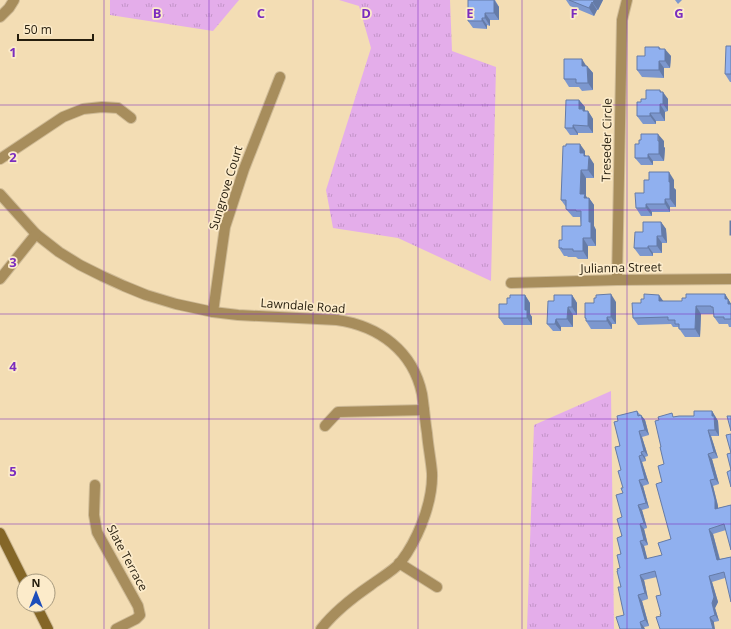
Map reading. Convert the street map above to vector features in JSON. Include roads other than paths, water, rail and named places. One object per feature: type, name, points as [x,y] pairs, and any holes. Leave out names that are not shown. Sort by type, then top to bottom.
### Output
[{"type":"main road","points":[[0,534],[20,573]]},
{"type":"main road","points":[[40,613],[48,629]]},
{"type":"street","points":[[0,17],[9,8],[14,0]]},
{"type":"street","name":"Treseder Circle","points":[[617,280],[622,20],[627,0]]},
{"type":"street","name":"Sungrove Court","points":[[214,312],[225,227],[244,169],[280,77]]},
{"type":"street","points":[[0,160],[63,117],[73,112],[83,109],[102,107],[118,108],[131,118]]},
{"type":"street","name":"Lawndale Road","points":[[0,194],[36,234],[59,252],[124,286],[146,295],[176,304],[214,312],[238,315],[348,321],[370,328],[393,344],[404,356],[419,384],[422,395],[432,474],[428,503],[414,542],[399,563],[344,605],[321,629]]},
{"type":"street","points":[[0,279],[36,234]]},
{"type":"street","name":"Julianna Street","points":[[511,283],[731,279]]},
{"type":"street","points":[[325,426],[338,412],[424,410]]},
{"type":"street","name":"Slate Terrace","points":[[95,485],[94,515],[97,532],[138,606],[140,615],[136,619],[116,629]]},
{"type":"street","points":[[399,563],[437,587]]}]
